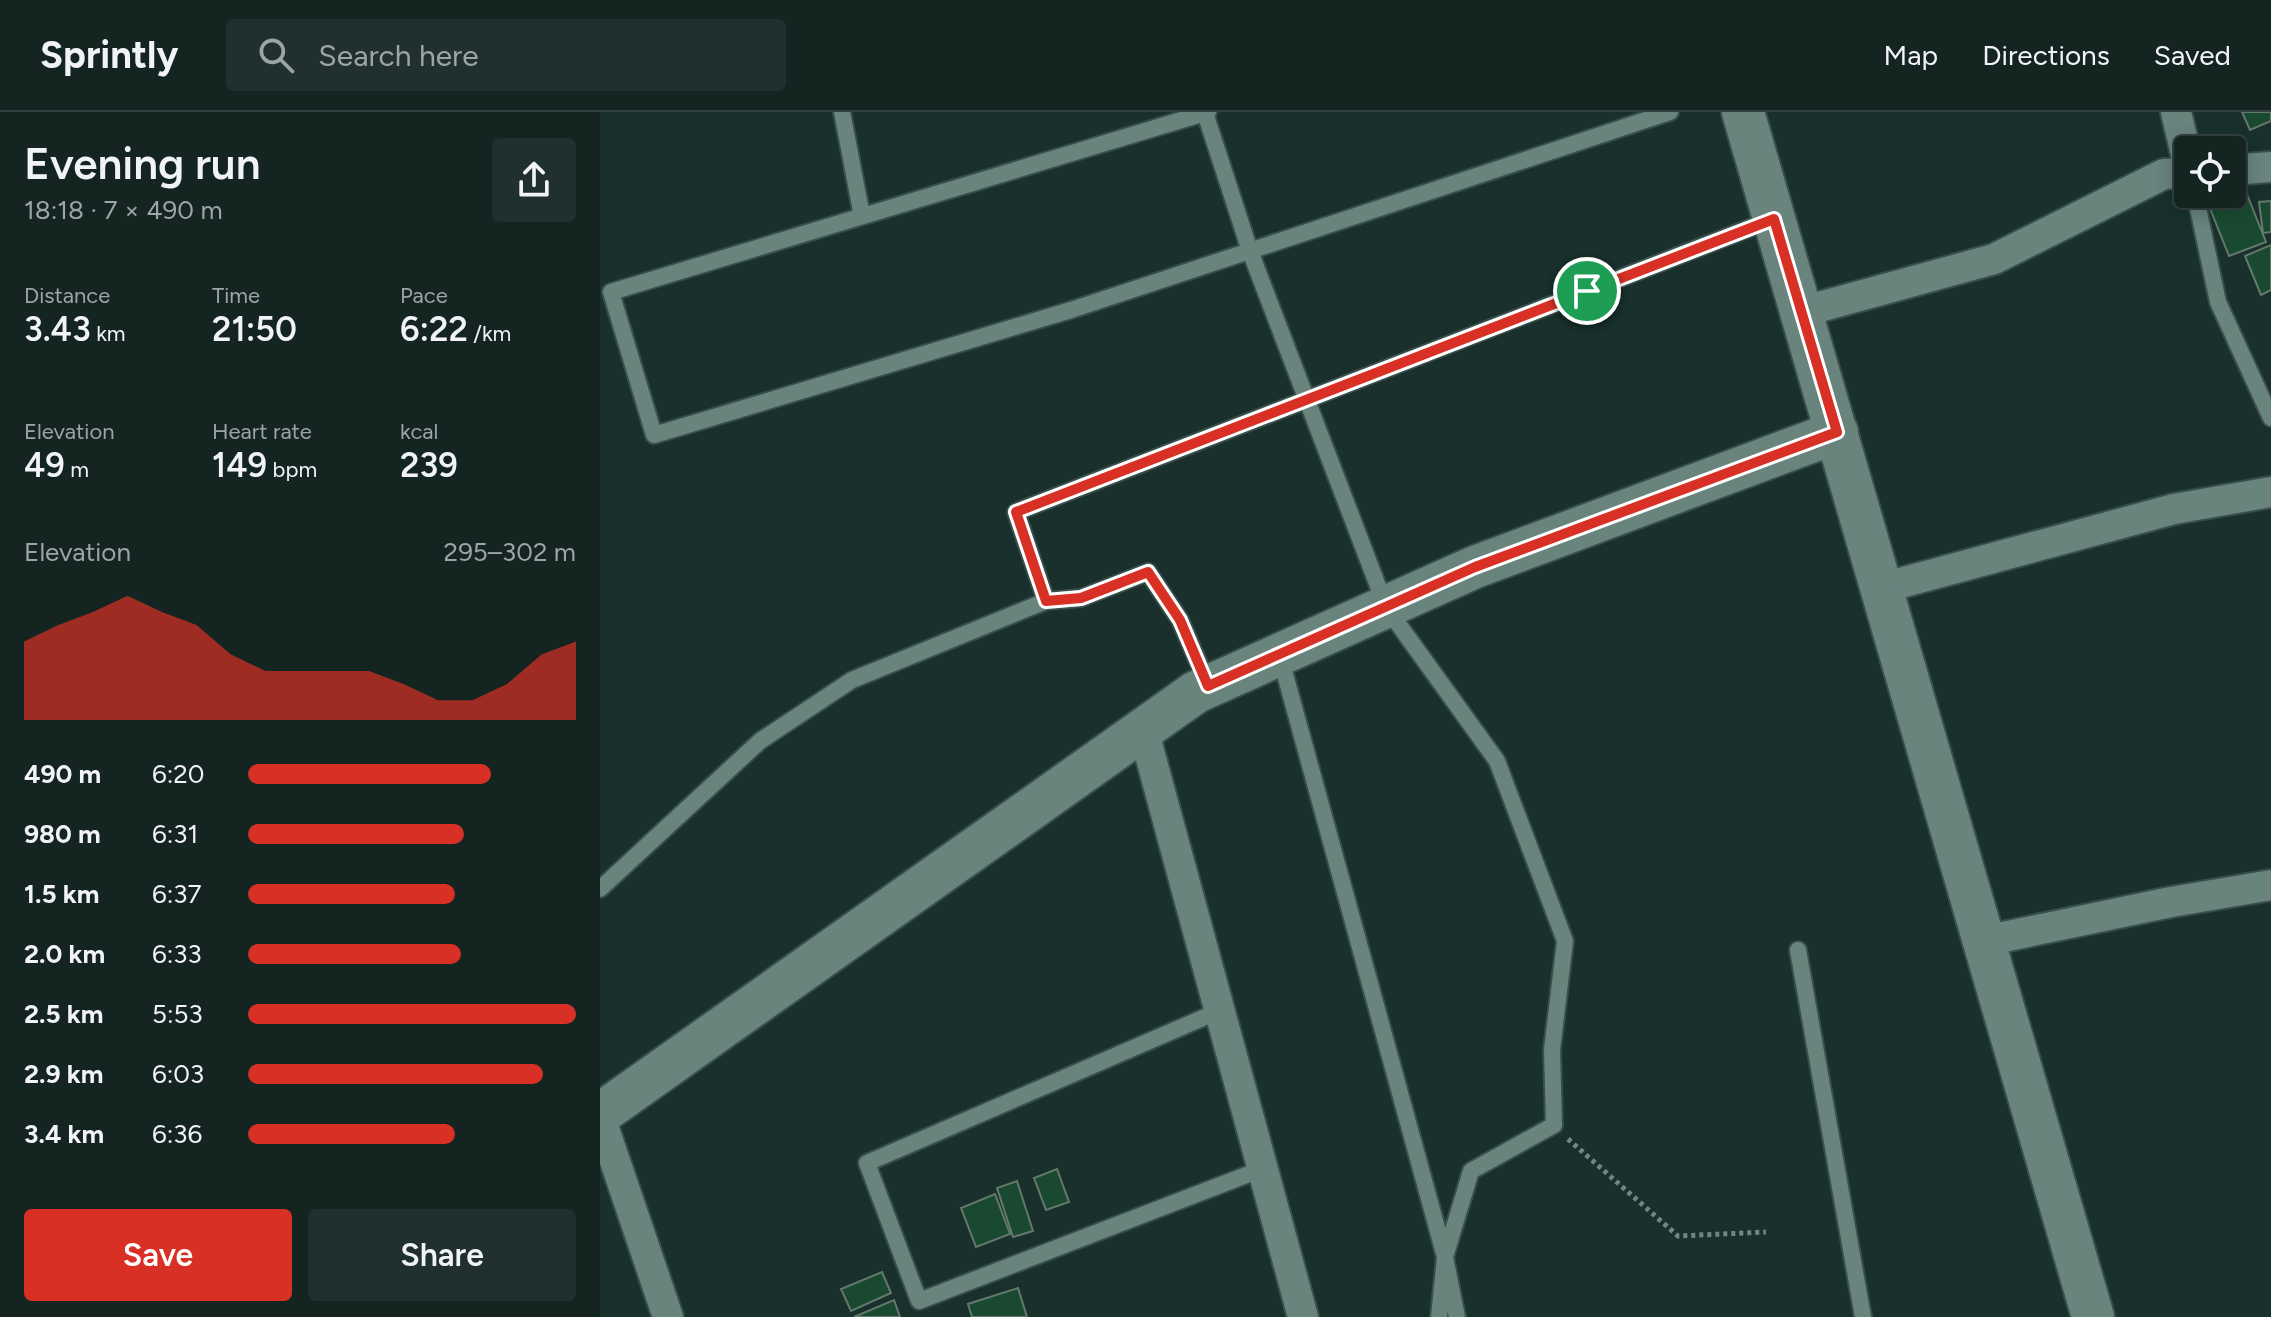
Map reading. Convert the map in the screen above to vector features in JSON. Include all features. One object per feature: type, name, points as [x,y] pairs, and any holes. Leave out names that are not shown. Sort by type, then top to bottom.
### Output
[{"type":"main road","points":[[1743,112],[2093,1317]]},
{"type":"main road","points":[[600,1116],[1196,692],[1475,567],[1837,432]]},
{"type":"street","points":[[2176,112],[2182,136]]},
{"type":"street","points":[[2246,169],[2271,167]]},
{"type":"street","points":[[1801,312],[1994,259],[2164,174],[2174,174]]},
{"type":"street","points":[[1882,588],[2174,509],[2271,492]]},
{"type":"street","points":[[1143,729],[1303,1317]]},
{"type":"street","points":[[1984,941],[2171,902],[2271,885]]},
{"type":"street","points":[[600,1116],[668,1317]]},
{"type":"lane","points":[[842,112],[862,216]]},
{"type":"lane","points":[[1439,1317],[1445,1257],[1471,1171],[1554,1125],[1552,1050],[1565,941],[1497,761],[1386,607],[1250,251],[1206,112],[611,292],[654,435],[1056,314],[1250,251],[1670,112]]},
{"type":"lane","points":[[2198,208],[2218,302],[2271,418]]},
{"type":"lane","points":[[1046,601],[1016,512],[1774,219]]},
{"type":"lane","points":[[600,889],[760,741],[852,680],[1046,601],[1081,598],[1148,572],[1180,620],[1208,686]]},
{"type":"lane","points":[[1279,654],[1445,1257],[1457,1317]]},
{"type":"lane","points":[[1798,950],[1863,1317]]},
{"type":"lane","points":[[1219,1011],[867,1163],[919,1301],[1262,1169]]},
{"type":"path","points":[[1554,1125],[1678,1236],[1766,1232]]},
{"type":"building","points":[[2242,112],[2271,112],[2271,121],[2250,130]]},
{"type":"building","points":[[2246,192],[2266,242],[2229,256],[2210,208],[2246,208]]},
{"type":"building","points":[[2271,201],[2271,232],[2263,233],[2259,202]]},
{"type":"building","points":[[2271,245],[2271,290],[2261,295],[2245,256]]},
{"type":"building","points":[[1057,1169],[1069,1202],[1046,1210],[1034,1178]]},
{"type":"building","points":[[1017,1181],[1033,1231],[1013,1237],[997,1188]]},
{"type":"building","points":[[995,1194],[1010,1234],[976,1247],[961,1208]]},
{"type":"building","points":[[882,1272],[891,1293],[851,1311],[841,1289]]},
{"type":"building","points":[[1018,1288],[1027,1317],[972,1317],[968,1304]]},
{"type":"building","points":[[894,1300],[900,1317],[854,1317]]},
{"type":"route","points":[[1774,219],[1837,432],[1475,567],[1208,686],[1180,620],[1148,572],[1081,598],[1046,601],[1016,512],[1587,291],[1774,219]]}]
